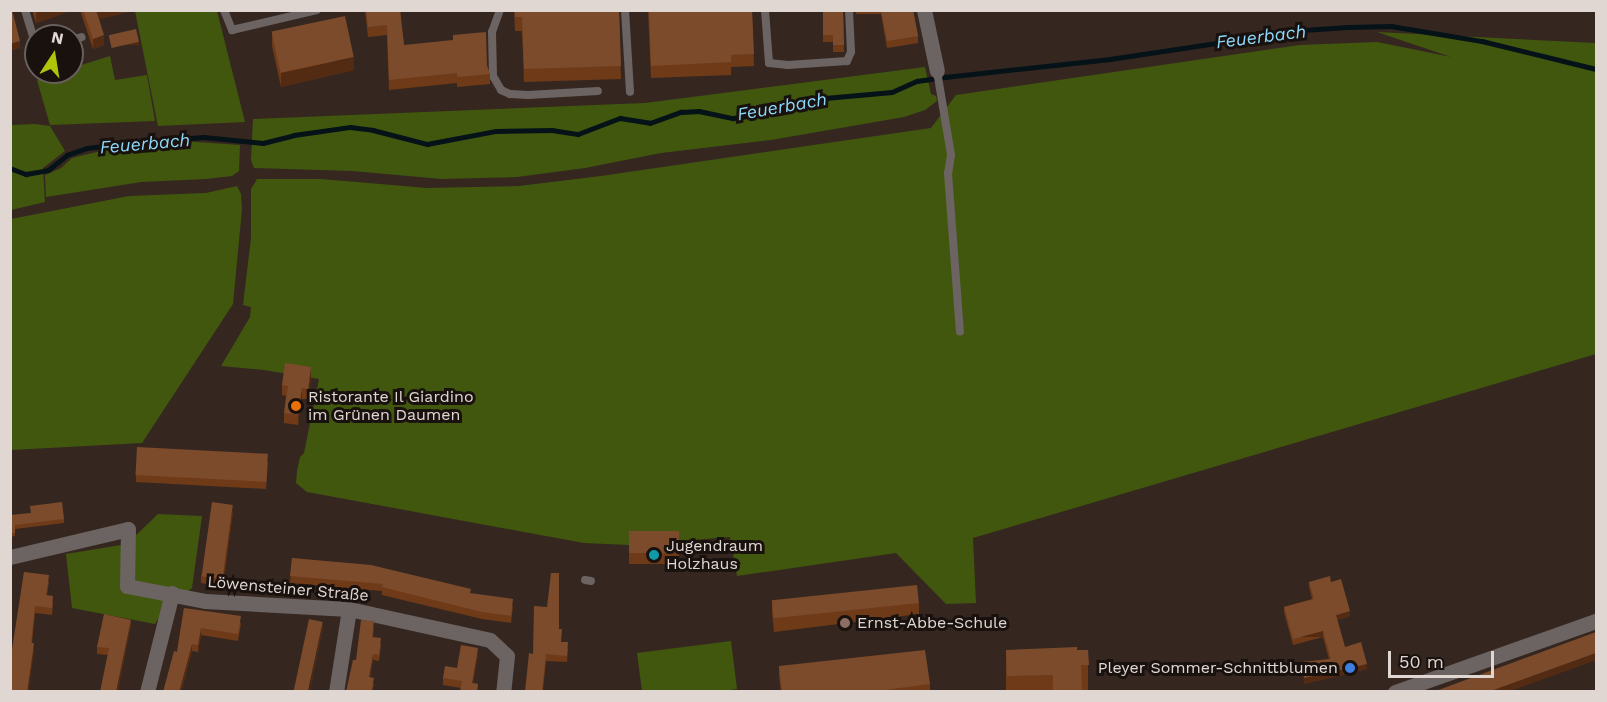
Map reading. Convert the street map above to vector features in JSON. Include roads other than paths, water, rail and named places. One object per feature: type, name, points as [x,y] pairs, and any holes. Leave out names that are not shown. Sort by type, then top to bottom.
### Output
[{"type":"street","points":[[924,10],[937,72]]},
{"type":"street","name":"Löwensteiner Straße","points":[[11,558],[128,530],[127,586],[205,601],[349,609],[490,640],[507,656],[503,692]]},
{"type":"street","points":[[147,692],[172,593]]},
{"type":"street","points":[[336,692],[349,609]]},
{"type":"street","points":[[1395,692],[1596,621]]},
{"type":"lane","points":[[224,10],[232,30],[317,10]]},
{"type":"lane","points":[[500,10],[492,32],[493,76],[501,90],[510,94],[528,95],[598,91]]},
{"type":"lane","points":[[625,10],[630,92]]},
{"type":"lane","points":[[765,10],[769,63],[788,65],[847,61],[851,52],[849,10]]},
{"type":"lane","points":[[937,72],[951,155],[948,173],[960,332]]},
{"type":"waterway","name":"Feuerbach","points":[[10,168],[26,174],[48,170],[67,155],[87,148],[110,145],[159,145],[177,139],[204,137],[263,143],[294,135],[350,127],[373,130],[427,144],[496,131],[552,130],[578,134],[620,118],[650,123],[681,112],[699,111],[733,118],[761,114],[803,100],[892,92],[917,81],[1110,59],[1303,30],[1348,27],[1391,26],[1482,41],[1596,69]]},
{"type":"place","name":"Ristorante Il Giardino im Grünen Daumen","points":[[296,406]]},
{"type":"place","name":"Jugendraum Holzhaus","points":[[654,555]]},
{"type":"place","name":"Ernst-Abbe-Schule","points":[[845,623]]},
{"type":"place","name":"Pleyer Sommer-Schnittblumen","points":[[1350,668]]}]
